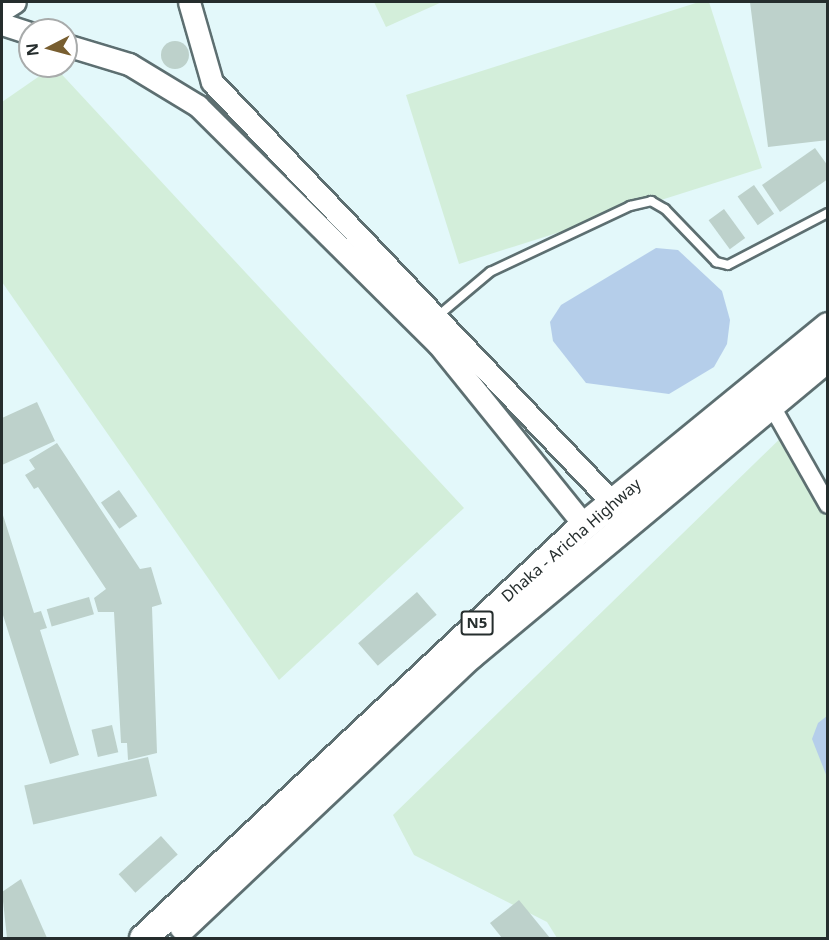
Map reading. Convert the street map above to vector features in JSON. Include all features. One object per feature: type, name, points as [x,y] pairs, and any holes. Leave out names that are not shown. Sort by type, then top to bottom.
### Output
[{"type":"highway","name":"Dhaka - Aricha Highway","points":[[143,939],[584,525],[828,326]]},
{"type":"highway","name":"N5","points":[[170,939],[470,655],[828,357]]},
{"type":"street","points":[[2,10],[15,2]]},
{"type":"street","points":[[189,2],[212,82],[439,315],[612,502]]},
{"type":"street","points":[[2,24],[18,29]]},
{"type":"street","points":[[78,49],[129,64],[198,106],[438,344],[584,525]]},
{"type":"street","points":[[770,403],[828,505]]},
{"type":"lane","points":[[439,315],[490,272],[630,206],[651,201],[665,209],[716,262],[728,265],[828,213]]},
{"type":"green space","points":[[374,2],[442,2],[386,27]]},
{"type":"green space","points":[[699,2],[709,2],[762,168],[459,264],[406,95]]},
{"type":"green space","points":[[37,78],[65,78],[464,508],[279,680],[2,282],[2,102]]},
{"type":"green space","points":[[790,429],[827,496],[827,938],[557,938],[547,922],[414,855],[393,815]]},
{"type":"water","points":[[656,248],[678,250],[722,291],[730,320],[727,344],[714,367],[669,394],[586,383],[553,341],[550,322],[561,305]]},
{"type":"water","points":[[827,716],[827,777],[812,739],[818,723]]},
{"type":"building","points":[[750,2],[828,2],[828,140],[768,147]]},
{"type":"building","points":[[175,41],[185,45],[189,55],[185,65],[175,69],[165,65],[161,55],[165,45]]},
{"type":"building","points":[[815,148],[828,166],[828,179],[780,212],[762,185]]},
{"type":"building","points":[[754,185],[774,214],[758,225],[738,196]]},
{"type":"building","points":[[724,209],[745,238],[730,249],[709,220]]},
{"type":"building","points":[[37,402],[55,441],[2,465],[2,418]]},
{"type":"building","points":[[57,443],[140,569],[151,567],[162,604],[152,607],[157,753],[128,760],[127,743],[121,743],[114,612],[98,612],[94,598],[106,589],[38,487],[34,489],[25,475],[35,469],[29,460]]},
{"type":"building","points":[[119,490],[137,516],[119,529],[101,503]]},
{"type":"building","points":[[2,512],[34,613],[41,611],[47,628],[40,630],[79,755],[50,764],[2,612]]},
{"type":"building","points":[[417,592],[437,615],[378,666],[358,643]]},
{"type":"building","points":[[89,597],[94,614],[52,626],[47,609]]},
{"type":"building","points":[[112,725],[118,752],[98,757],[92,730]]},
{"type":"building","points":[[148,757],[157,796],[33,825],[24,786]]},
{"type":"building","points":[[161,836],[178,855],[135,893],[119,874]]},
{"type":"building","points":[[21,879],[47,938],[7,938],[2,892]]},
{"type":"building","points":[[519,900],[550,938],[502,938],[490,923]]}]
